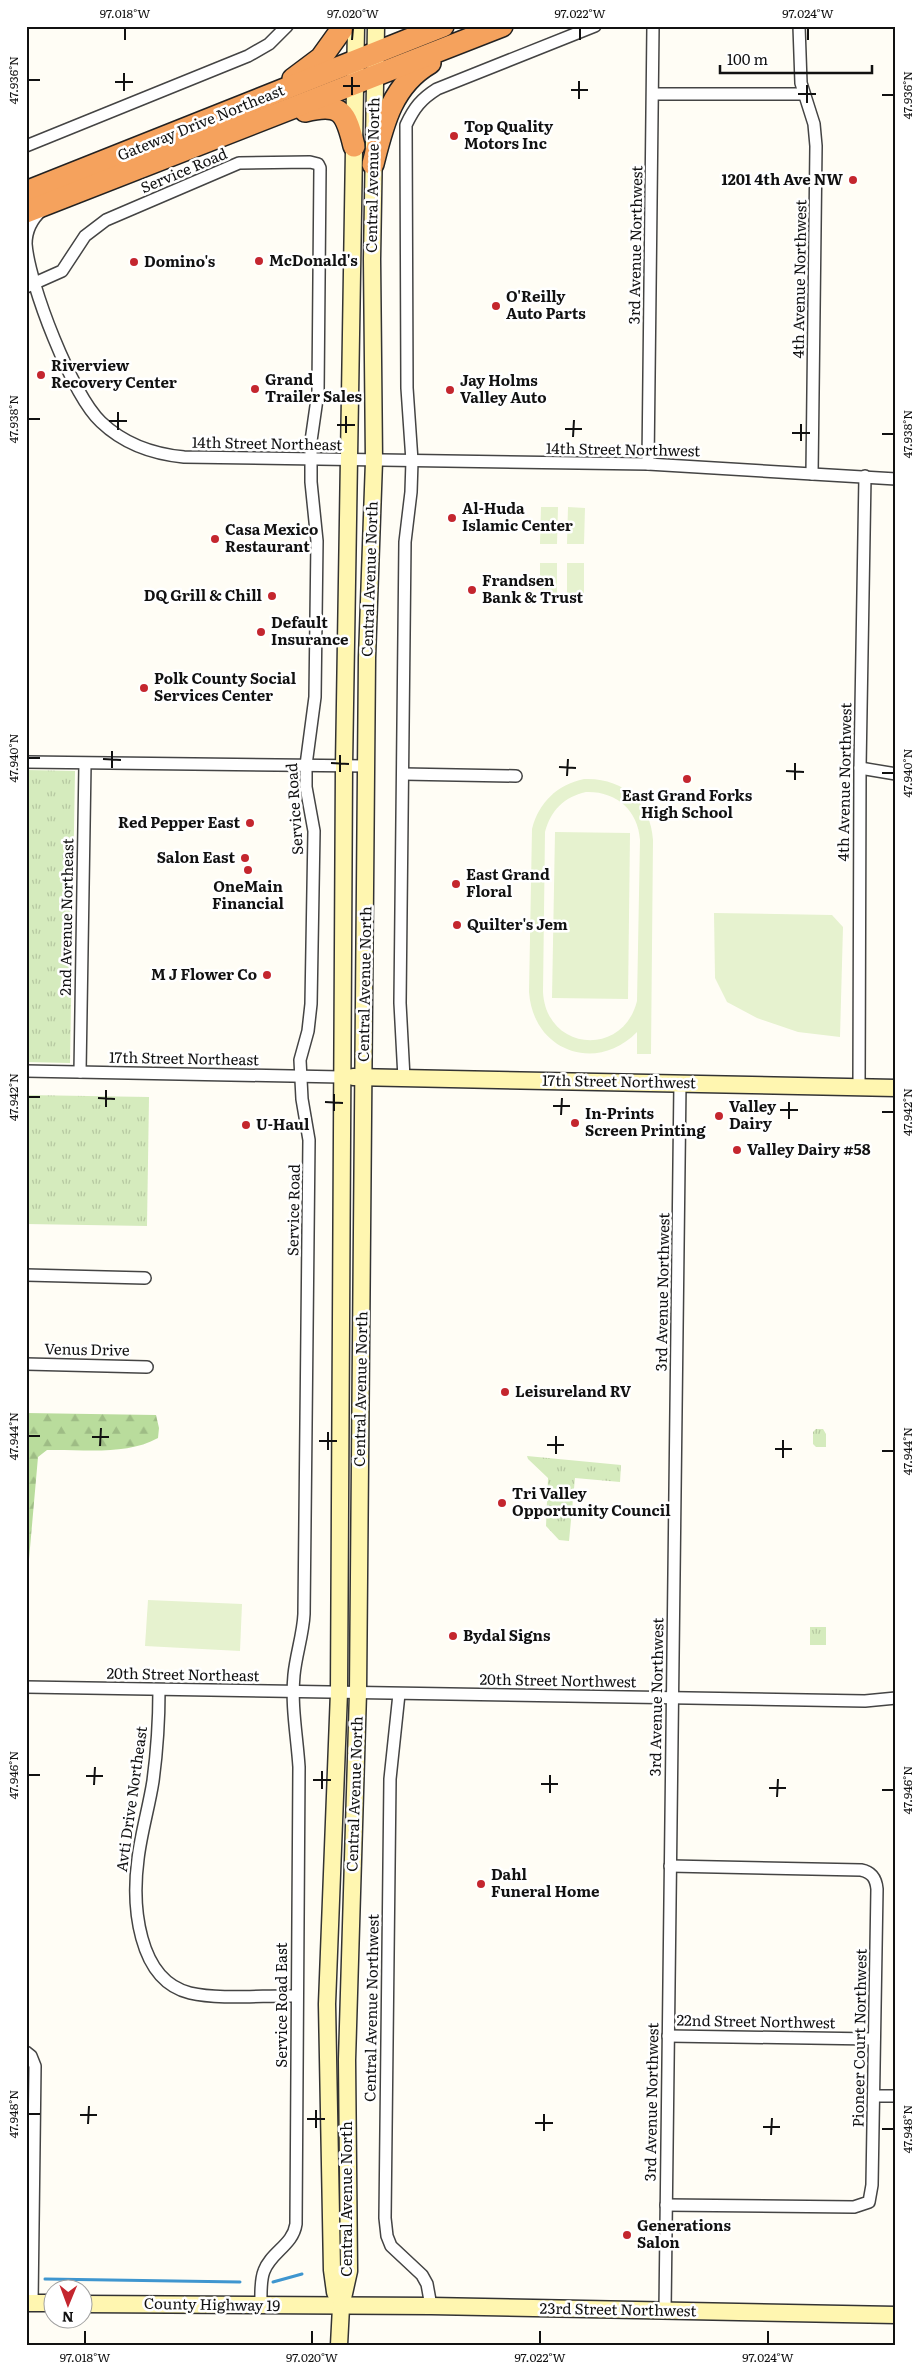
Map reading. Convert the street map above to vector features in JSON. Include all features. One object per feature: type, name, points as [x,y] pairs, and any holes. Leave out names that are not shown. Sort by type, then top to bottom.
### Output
[{"type":"highway","points":[[257,112],[321,58],[344,26]]},
{"type":"highway","points":[[402,26],[425,26]]},
{"type":"highway","points":[[362,67],[443,26]]},
{"type":"highway","points":[[373,164],[390,105],[408,78],[472,38],[502,26]]},
{"type":"highway","name":"Gateway Drive Northeast","points":[[26,212],[362,67],[374,76],[472,38]]},
{"type":"highway","points":[[257,112],[332,107],[344,114],[354,146]]},
{"type":"highway","name":"Gateway Drive Northeast","points":[[26,192],[257,112]]},
{"type":"main road","points":[[356,26],[362,67]]},
{"type":"main road","points":[[362,67],[376,26]]},
{"type":"main road","name":"Central Avenue North","points":[[341,2307],[335,2292],[332,2270],[327,2004],[339,1692],[344,766],[354,146],[362,67]]},
{"type":"main road","name":"Central Avenue North","points":[[341,2307],[349,2271],[347,2060],[358,1692],[367,658],[374,461],[374,76]]},
{"type":"main road","name":"17th Street Northwest","points":[[342,1077],[896,1088]]},
{"type":"main road","points":[[29,2303],[42,2303]]},
{"type":"main road","name":"County Highway 19","points":[[92,2304],[341,2307]]},
{"type":"main road","name":"23rd Street Northwest","points":[[341,2307],[430,2306],[896,2314]]},
{"type":"main road","points":[[339,2345],[341,2307]]},
{"type":"street","points":[[26,146],[248,56],[269,44],[287,26]]},
{"type":"street","points":[[404,1078],[400,1003],[405,542],[411,492],[412,461],[407,388],[406,125],[414,108],[423,97],[437,89],[595,26]]},
{"type":"street","name":"3rd Avenue Northwest","points":[[648,464],[654,94],[653,26]]},
{"type":"street","name":"4th Avenue Northwest","points":[[799,26],[800,72],[803,94],[814,124],[816,146],[812,474]]},
{"type":"street","points":[[654,94],[803,94]]},
{"type":"street","name":"Service Road","points":[[30,285],[62,270],[81,241],[94,228],[106,220],[239,163],[310,162],[318,164],[320,197],[318,392],[311,441],[311,482],[317,541],[315,683],[306,765],[306,787],[314,831],[311,1004],[308,1031],[301,1054],[304,1112],[310,1140],[304,1614],[303,1634],[294,1674],[293,1692]]},
{"type":"street","points":[[30,285],[26,244],[27,233],[38,214],[50,202]]},
{"type":"street","points":[[26,271],[30,285]]},
{"type":"street","name":"14th Street Northeast","points":[[30,285],[72,380],[99,421],[124,440],[162,454],[184,457],[350,461]]},
{"type":"street","name":"14th Street Northwest","points":[[350,461],[648,464],[896,479]]},
{"type":"street","name":"4th Avenue Northwest","points":[[858,1088],[860,768],[865,476]]},
{"type":"street","points":[[26,762],[367,766]]},
{"type":"street","name":"2nd Avenue Northeast","points":[[80,1072],[85,764]]},
{"type":"street","points":[[860,768],[896,774]]},
{"type":"street","points":[[402,774],[516,776]]},
{"type":"street","name":"17th Street Northeast","points":[[26,1071],[342,1077]]},
{"type":"street","name":"3rd Avenue Northwest","points":[[665,2311],[680,1083]]},
{"type":"street","points":[[26,1275],[145,1278]]},
{"type":"street","name":"Venus Drive","points":[[26,1364],[147,1367]]},
{"type":"street","name":"20th Street Northeast","points":[[26,1688],[339,1692]]},
{"type":"street","name":"Avti Drive Northeast","points":[[159,1690],[156,1755],[142,1829],[136,1882],[140,1921],[148,1957],[165,1979],[190,1993],[297,1996]]},
{"type":"street","name":"Service Road East","points":[[262,2306],[263,2272],[269,2262],[295,2234],[296,2224],[299,1767],[293,1714],[293,1692]]},
{"type":"street","name":"20th Street Northwest","points":[[339,1692],[866,1701],[896,1698]]},
{"type":"street","name":"Central Avenue Northwest","points":[[399,1694],[390,1779],[385,2218],[387,2236],[391,2246],[422,2275],[427,2284],[430,2306]]},
{"type":"street","name":"Pioneer Court Northwest","points":[[666,2205],[854,2207],[866,2204],[872,2194],[877,1890],[876,1882],[872,1875],[866,1871],[670,1866]]},
{"type":"street","name":"22nd Street Northwest","points":[[668,2036],[874,2039]]},
{"type":"street","points":[[26,2052],[31,2056],[35,2066],[29,2303]]},
{"type":"street","points":[[874,2096],[896,2096]]},
{"type":"green space","points":[[541,507],[558,507],[557,544],[540,544]]},
{"type":"green space","points":[[568,507],[585,508],[584,544],[567,544]]},
{"type":"green space","points":[[540,563],[557,563],[557,600],[540,600]]},
{"type":"green space","points":[[567,563],[584,563],[584,600],[567,600]]},
{"type":"green space","points":[[26,770],[75,771],[70,1063],[26,1062]]},
{"type":"green space","points":[[584,779],[598,779],[622,787],[640,803],[647,814],[651,826],[653,840],[651,1054],[637,1054],[637,1032],[621,1045],[603,1052],[586,1053],[569,1050],[554,1042],[542,1029],[533,1012],[529,992],[532,829],[539,811],[550,796],[574,782]],"holes":[[[586,792],[607,795],[624,804],[630,811],[638,829],[640,840],[637,1001],[629,1019],[617,1032],[602,1039],[586,1040],[570,1036],[557,1026],[547,1012],[543,992],[545,832],[551,817],[565,801],[578,794]]]},
{"type":"green space","points":[[555,832],[630,833],[628,999],[552,998]]},
{"type":"green space","points":[[714,913],[832,915],[843,927],[840,1037],[798,1032],[757,1018],[727,1002],[715,978]]},
{"type":"green space","points":[[26,1095],[149,1097],[147,1226],[26,1224]]},
{"type":"green space","points":[[26,1413],[156,1415],[159,1428],[158,1438],[145,1444],[104,1450],[47,1450],[38,1457],[27,1582]]},
{"type":"green space","points":[[816,1429],[823,1429],[826,1434],[826,1447],[816,1447],[813,1444],[813,1432]]},
{"type":"green space","points":[[527,1456],[621,1465],[620,1482],[575,1478],[569,1541],[559,1540],[546,1526],[548,1478]]},
{"type":"green space","points":[[148,1600],[242,1604],[240,1651],[145,1646]]},
{"type":"green space","points":[[810,1627],[826,1627],[826,1645],[810,1645]]},
{"type":"waterway","points":[[273,2282],[302,2274]]},
{"type":"waterway","points":[[92,2280],[240,2282]]},
{"type":"place","name":"Top Quality Motors Inc","points":[[454,136]]},
{"type":"place","name":"1201 4th Ave NW","points":[[853,180]]},
{"type":"place","name":"McDonald's","points":[[259,261]]},
{"type":"place","name":"Domino's","points":[[134,262]]},
{"type":"place","name":"O'Reilly Auto Parts","points":[[496,306]]},
{"type":"place","name":"Riverview Recovery Center","points":[[41,375]]},
{"type":"place","name":"Grand Trailer Sales","points":[[255,389]]},
{"type":"place","name":"Jay Holms Valley Auto","points":[[450,390]]},
{"type":"place","name":"Al-Huda Islamic Center","points":[[452,518]]},
{"type":"place","name":"Casa Mexico Restaurant","points":[[215,539]]},
{"type":"place","name":"Frandsen Bank & Trust","points":[[472,590]]},
{"type":"place","name":"DQ Grill & Chill","points":[[272,596]]},
{"type":"place","name":"Default Insurance","points":[[261,632]]},
{"type":"place","name":"Polk County Social Services Center","points":[[144,688]]},
{"type":"place","name":"East Grand Forks High School","points":[[687,779]]},
{"type":"place","name":"Red Pepper East","points":[[250,823]]},
{"type":"place","name":"Salon East","points":[[245,858]]},
{"type":"place","name":"OneMain Financial","points":[[248,870]]},
{"type":"place","name":"East Grand Floral","points":[[456,884]]},
{"type":"place","name":"Quilter's Jem","points":[[457,925]]},
{"type":"place","name":"M J Flower Co","points":[[267,975]]},
{"type":"place","name":"Valley Dairy","points":[[719,1116]]},
{"type":"place","name":"In-Prints Screen Printing","points":[[575,1123]]},
{"type":"place","name":"U-Haul","points":[[246,1125]]},
{"type":"place","name":"Valley Dairy #58","points":[[737,1150]]},
{"type":"place","name":"Leisureland RV","points":[[505,1392]]},
{"type":"place","name":"Tri Valley Opportunity Council","points":[[502,1503]]},
{"type":"place","name":"Bydal Signs","points":[[453,1636]]},
{"type":"place","name":"Dahl Funeral Home","points":[[481,1884]]},
{"type":"place","name":"Generations Salon","points":[[627,2235]]}]
